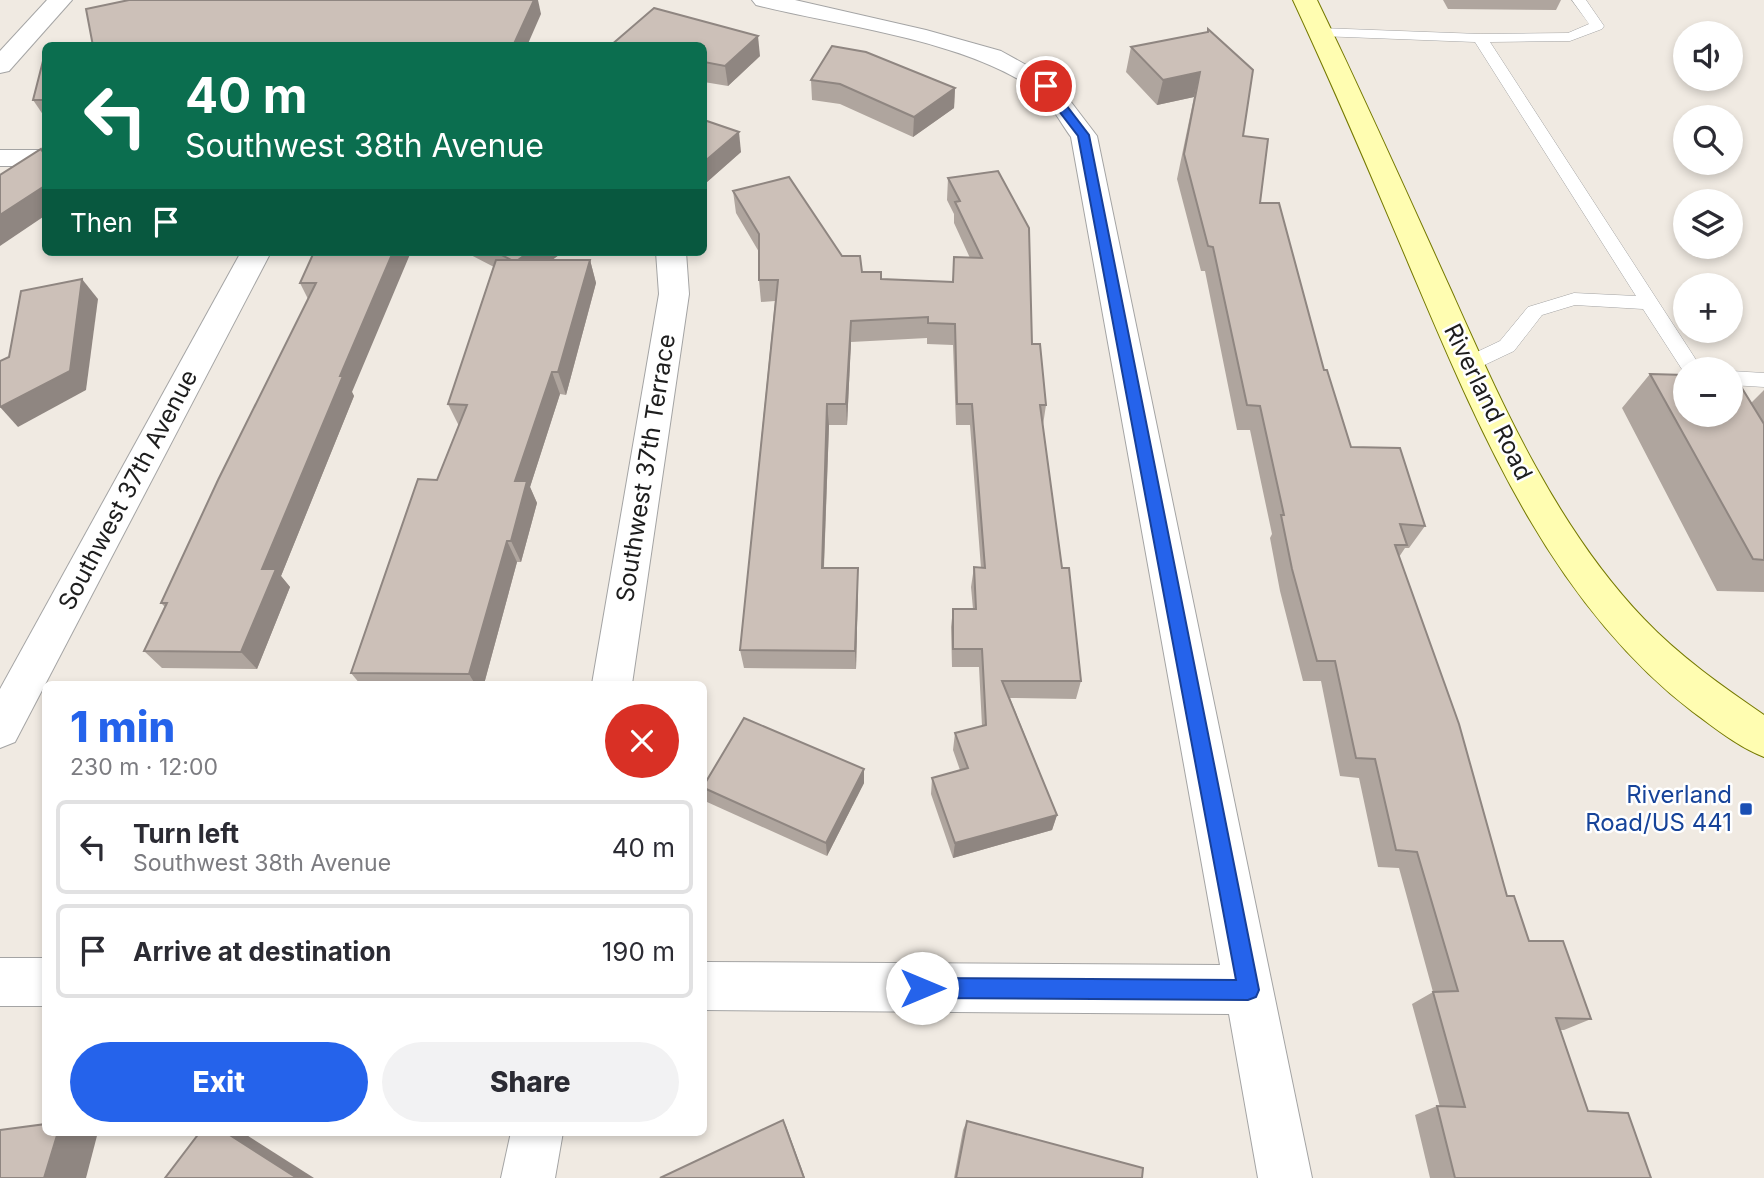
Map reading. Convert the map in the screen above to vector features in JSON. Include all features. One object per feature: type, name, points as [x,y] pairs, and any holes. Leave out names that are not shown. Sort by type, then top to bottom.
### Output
[{"type":"street","points":[[0,66],[60,0]]},
{"type":"street","points":[[764,0],[926,37],[992,56],[1046,86],[1084,135],[1285,1178]]},
{"type":"street","name":"Riverland Road","points":[[1305,0],[1469,364],[1526,482],[1548,520],[1596,591],[1630,631],[1731,716],[1764,738]]},
{"type":"street","points":[[0,158],[42,158]]},
{"type":"street","name":"Southwest 37th Avenue","points":[[0,729],[255,256]]},
{"type":"street","name":"Southwest 37th Terrace","points":[[612,681],[674,294],[671,256]]},
{"type":"street","points":[[0,982],[42,982]]},
{"type":"street","points":[[707,986],[1248,990]]},
{"type":"street","points":[[528,1178],[536,1136]]},
{"type":"lane","points":[[1320,32],[1480,38],[1570,37],[1597,26],[1579,0]]},
{"type":"lane","points":[[1480,38],[1684,357]]},
{"type":"lane","points":[[1469,364],[1507,346],[1535,311],[1574,299],[1649,303]]},
{"type":"lane","points":[[1743,379],[1764,380]]},
{"type":"building","points":[[129,0],[534,0],[515,42],[92,42],[86,9]]},
{"type":"building","points":[[654,8],[758,36],[725,66],[707,63],[707,42],[615,42]]},
{"type":"building","points":[[1208,29],[1253,70],[1243,136],[1268,139],[1260,203],[1279,203],[1324,370],[1327,370],[1351,447],[1400,448],[1425,526],[1400,524],[1407,545],[1395,545],[1459,724],[1507,896],[1514,896],[1529,941],[1563,941],[1591,1019],[1556,1018],[1588,1111],[1628,1113],[1651,1178],[1455,1178],[1437,1106],[1465,1107],[1433,992],[1458,991],[1417,852],[1396,850],[1375,759],[1356,758],[1335,661],[1317,661],[1292,569],[1281,515],[1284,515],[1260,406],[1247,405],[1213,247],[1208,246],[1184,154],[1200,72],[1163,80],[1131,47],[1208,32]]},
{"type":"building","points":[[832,46],[866,52],[955,88],[914,117],[840,84],[811,80]]},
{"type":"building","points":[[42,65],[42,100],[33,100]]},
{"type":"building","points":[[707,121],[739,132],[707,159]]},
{"type":"building","points":[[42,151],[42,188],[0,215],[0,175]]},
{"type":"building","points":[[998,171],[1029,228],[1032,344],[1040,344],[1046,405],[1040,405],[1062,568],[1069,568],[1081,681],[1002,681],[1057,815],[955,843],[932,778],[968,768],[955,733],[986,725],[982,649],[953,649],[953,609],[976,609],[974,567],[985,568],[972,404],[957,404],[955,324],[928,323],[928,317],[851,321],[846,404],[827,404],[822,568],[858,568],[855,651],[740,650],[778,280],[759,280],[759,234],[733,191],[789,177],[842,256],[860,256],[862,272],[881,272],[881,279],[953,282],[954,257],[982,258],[955,202],[960,201],[948,178]]},
{"type":"building","points":[[312,256],[391,256],[262,569],[276,569],[241,652],[144,651],[167,603],[161,603],[218,480],[316,283],[300,283]]},
{"type":"building","points":[[504,256],[524,256],[518,260]]},
{"type":"building","points":[[496,260],[590,260],[558,372],[552,372],[515,481],[527,481],[469,674],[351,673],[418,479],[437,480],[467,405],[448,404]]},
{"type":"building","points":[[82,279],[70,371],[0,407],[0,361],[9,357],[21,291]]},
{"type":"building","points":[[1650,374],[1673,375],[1673,415]]},
{"type":"building","points":[[1743,390],[1764,424],[1764,560],[1753,559],[1680,427],[1743,427]]},
{"type":"building","points":[[744,718],[864,769],[826,843],[707,789],[707,780]]},
{"type":"building","points":[[783,1120],[804,1178],[660,1178]]},
{"type":"building","points":[[967,1121],[1143,1168],[1142,1178],[956,1178]]},
{"type":"building","points":[[42,1125],[42,1136],[57,1136],[44,1178],[0,1178],[0,1130]]},
{"type":"building","points":[[197,1136],[231,1136],[297,1178],[165,1178]]},
{"type":"place","name":"Riverland Road/US 441","points":[[1746,809]]},
{"type":"route","points":[[922,988],[1248,990],[1084,135],[1046,86]]}]
